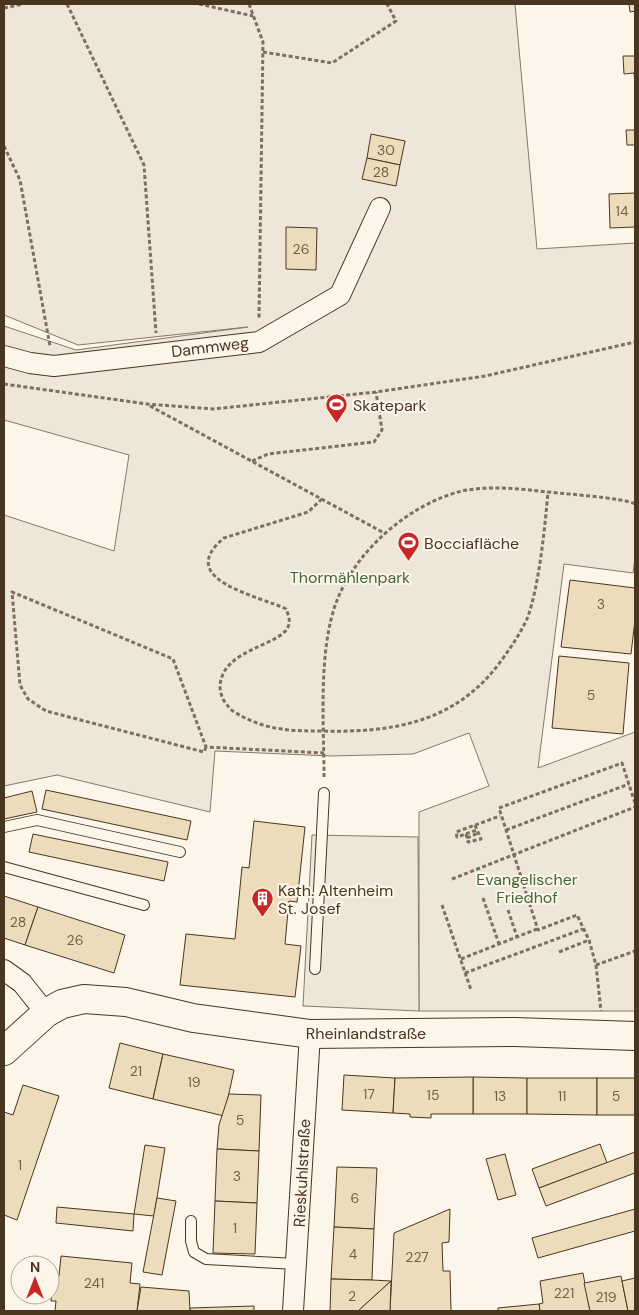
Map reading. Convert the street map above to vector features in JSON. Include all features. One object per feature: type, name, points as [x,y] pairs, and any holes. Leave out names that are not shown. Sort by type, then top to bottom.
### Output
[{"type":"street","name":"Dammweg","points":[[4,356],[30,363],[54,366],[259,342],[340,295],[380,208]]},
{"type":"street","points":[[4,970],[22,983],[46,1013]]},
{"type":"street","name":"Rheinlandstraße","points":[[4,1051],[46,1013],[77,1000],[100,999],[193,1018],[310,1034],[515,1032],[635,1036]]},
{"type":"street","name":"Rieskuhlstraße","points":[[293,1311],[310,1034]]},
{"type":"lane","points":[[315,969],[324,793]]},
{"type":"lane","points":[[4,828],[37,820],[180,852]]},
{"type":"lane","points":[[4,867],[144,905]]},
{"type":"lane","points":[[191,1221],[191,1241],[194,1252],[206,1259],[296,1264]]},
{"type":"path","points":[[4,8],[23,4]]},
{"type":"path","points":[[67,4],[144,165],[158,354]]},
{"type":"path","points":[[200,4],[253,16]]},
{"type":"path","points":[[249,4],[263,42],[259,342]]},
{"type":"path","points":[[263,52],[332,63],[396,21],[387,4]]},
{"type":"path","points":[[4,146],[20,180],[54,366]]},
{"type":"path","points":[[4,384],[147,404],[213,408],[376,392],[485,376],[635,342]]},
{"type":"path","points":[[252,461],[268,454],[374,442],[382,430],[376,392]]},
{"type":"path","points":[[147,404],[386,534]]},
{"type":"path","points":[[324,793],[326,658],[336,603],[368,550],[410,514],[434,501],[462,491],[514,488],[635,504]]},
{"type":"path","points":[[322,499],[308,512],[224,538],[214,547],[210,556],[210,569],[215,578],[225,585],[286,609],[290,617],[288,626],[282,634],[250,649],[228,666],[221,677],[220,692],[228,707],[261,726],[281,731],[363,731],[394,728],[429,718],[464,699],[492,673],[517,639],[527,618],[533,596],[548,492]]},
{"type":"path","points":[[12,592],[172,659],[206,747],[204,752],[46,710],[28,699],[20,685],[12,592]]},
{"type":"path","points":[[206,747],[324,753]]},
{"type":"path","points":[[452,879],[514,855],[635,805],[622,763],[499,808],[506,830],[514,855],[538,930],[577,915],[584,928],[596,965],[604,1035]]},
{"type":"path","points":[[506,830],[629,784]]},
{"type":"path","points":[[475,825],[478,832],[457,838],[456,832],[475,825],[500,816]]},
{"type":"path","points":[[483,898],[499,944]]},
{"type":"path","points":[[442,905],[471,990]]},
{"type":"path","points":[[508,910],[517,937]]},
{"type":"path","points":[[465,973],[584,928]]},
{"type":"path","points":[[461,959],[537,929]]},
{"type":"path","points":[[559,952],[589,940]]},
{"type":"path","points":[[596,965],[635,950]]},
{"type":"green space","points":[[4,4],[515,4],[537,249],[635,243],[635,558],[633,573],[564,564],[538,768],[635,732],[635,1011],[419,1011],[419,812],[489,786],[469,733],[413,754],[331,756],[215,751],[210,812],[57,775],[4,786],[4,515],[114,551],[129,455],[4,420],[4,326],[76,350],[248,327],[78,345],[4,315]]},
{"type":"shaded area","points":[[312,835],[418,837],[419,1011],[303,1006]]},
{"type":"building","points":[[629,4],[635,4],[635,11],[630,12]]},
{"type":"building","points":[[623,56],[635,56],[635,86],[634,73],[624,74]]},
{"type":"building","points":[[626,130],[635,130],[635,145],[627,145]]},
{"type":"building","points":[[371,134],[405,141],[400,165],[367,158]]},
{"type":"building","points":[[367,158],[400,165],[396,186],[362,179]]},
{"type":"building","points":[[635,193],[635,227],[610,228],[609,194]]},
{"type":"building","points":[[286,227],[317,228],[316,270],[286,269]]},
{"type":"building","points":[[570,580],[635,588],[635,620],[631,654],[561,647]]},
{"type":"building","points":[[559,656],[629,663],[623,734],[552,728]]},
{"type":"building","points":[[46,790],[191,821],[187,840],[42,809]]},
{"type":"building","points":[[32,791],[37,812],[4,819],[4,798]]},
{"type":"building","name":"Kath. Altenheim St. Josef","points":[[254,821],[305,827],[297,902],[289,901],[285,944],[301,946],[295,997],[180,985],[186,934],[235,939],[242,867],[249,868]]},
{"type":"building","points":[[33,834],[168,862],[164,881],[29,852]]},
{"type":"building","points":[[4,896],[38,907],[25,945],[4,938]]},
{"type":"building","points":[[38,907],[125,935],[114,973],[25,945]]},
{"type":"building","points":[[120,1043],[163,1054],[153,1099],[109,1088]]},
{"type":"building","points":[[163,1054],[234,1070],[224,1116],[153,1099]]},
{"type":"building","points":[[344,1075],[395,1078],[393,1113],[342,1110]]},
{"type":"building","points":[[473,1077],[527,1078],[527,1114],[473,1114]]},
{"type":"building","points":[[473,1077],[473,1114],[431,1114],[431,1118],[410,1117],[410,1114],[393,1113],[395,1078]]},
{"type":"building","points":[[527,1078],[597,1078],[597,1115],[527,1114]]},
{"type":"building","points":[[597,1078],[635,1078],[635,1115],[597,1115]]},
{"type":"building","points":[[23,1085],[59,1096],[17,1220],[4,1215],[4,1112],[13,1115]]},
{"type":"building","points":[[229,1094],[261,1095],[259,1151],[217,1149],[219,1125]]},
{"type":"building","points":[[600,1144],[607,1163],[539,1188],[532,1169]]},
{"type":"building","points":[[145,1145],[165,1148],[154,1216],[134,1214]]},
{"type":"building","points":[[217,1149],[259,1151],[257,1203],[215,1201]]},
{"type":"building","points":[[635,1152],[635,1173],[546,1206],[539,1188]]},
{"type":"building","points":[[505,1154],[516,1195],[498,1200],[486,1159]]},
{"type":"building","points":[[337,1167],[377,1168],[374,1229],[334,1227]]},
{"type":"building","points":[[157,1198],[176,1201],[162,1275],[143,1272]]},
{"type":"building","points":[[215,1201],[257,1203],[255,1254],[213,1253]]},
{"type":"building","points":[[57,1207],[134,1214],[133,1231],[56,1223]]},
{"type":"building","points":[[450,1209],[449,1242],[442,1243],[443,1271],[450,1271],[451,1311],[390,1311],[394,1233]]},
{"type":"building","points":[[635,1209],[635,1231],[538,1258],[532,1238]]},
{"type":"building","points":[[334,1227],[374,1229],[372,1280],[331,1279]]},
{"type":"building","points":[[61,1256],[132,1263],[130,1283],[140,1284],[137,1311],[55,1311],[56,1305],[60,1305]]},
{"type":"building","points":[[583,1273],[590,1311],[540,1311],[539,1304],[543,1303],[540,1281]]},
{"type":"building","points":[[621,1276],[628,1311],[590,1311],[584,1283]]},
{"type":"building","points":[[635,1278],[635,1311],[628,1311],[622,1281]]},
{"type":"building","points":[[331,1279],[391,1281],[358,1311],[330,1311]]},
{"type":"building","points":[[391,1281],[390,1311],[358,1311]]},
{"type":"building","points":[[141,1287],[189,1291],[190,1311],[137,1311]]},
{"type":"building","points":[[539,1304],[540,1311],[498,1311],[498,1308]]},
{"type":"building","points":[[254,1306],[254,1311],[190,1311],[190,1308]]},
{"type":"place","name":"Skatepark","points":[[337,424]]},
{"type":"place","name":"Bocciafläche","points":[[408,562]]},
{"type":"place","name":"Kath. Altenheim St. Josef","points":[[262,918]]},
{"type":"park label","name":"Thormählenpark","points":[[350,577]]},
{"type":"park label","name":"Evangelischer Friedhof","points":[[527,888]]}]
